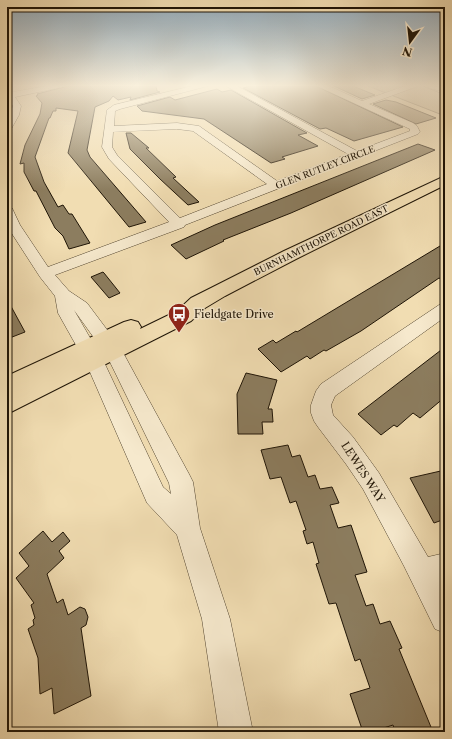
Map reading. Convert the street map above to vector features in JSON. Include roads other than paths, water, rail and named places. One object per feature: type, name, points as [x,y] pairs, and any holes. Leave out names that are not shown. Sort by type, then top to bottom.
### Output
[{"type":"main road","name":"BURNHAMTHORPE ROAD EAST","points":[[7,386],[184,316],[198,303],[290,255],[445,180]]},
{"type":"main road","name":"BURNHAMTHORPE ROAD EAST","points":[[7,404],[100,350]]},
{"type":"street","points":[[110,120],[107,147],[113,157],[179,224]]},
{"type":"street","points":[[295,120],[358,154]]},
{"type":"street","name":"GLEN RUTLEY CIRCLE","points":[[46,274],[414,133],[416,130],[410,125],[399,120]]},
{"type":"street","points":[[109,129],[177,126],[196,128],[277,186]]},
{"type":"street","points":[[7,211],[13,225],[46,274],[63,295],[66,313],[100,350],[182,482],[187,528],[216,619],[236,732]]},
{"type":"street","name":"LEWES WAY","points":[[445,309],[328,390],[322,397],[320,407],[321,414],[325,421],[352,452],[434,569],[445,619]]},
{"type":"street","points":[[100,350],[155,495],[187,528]]},
{"type":"place","name":"Fieldgate Drive","points":[[179,334]]}]
